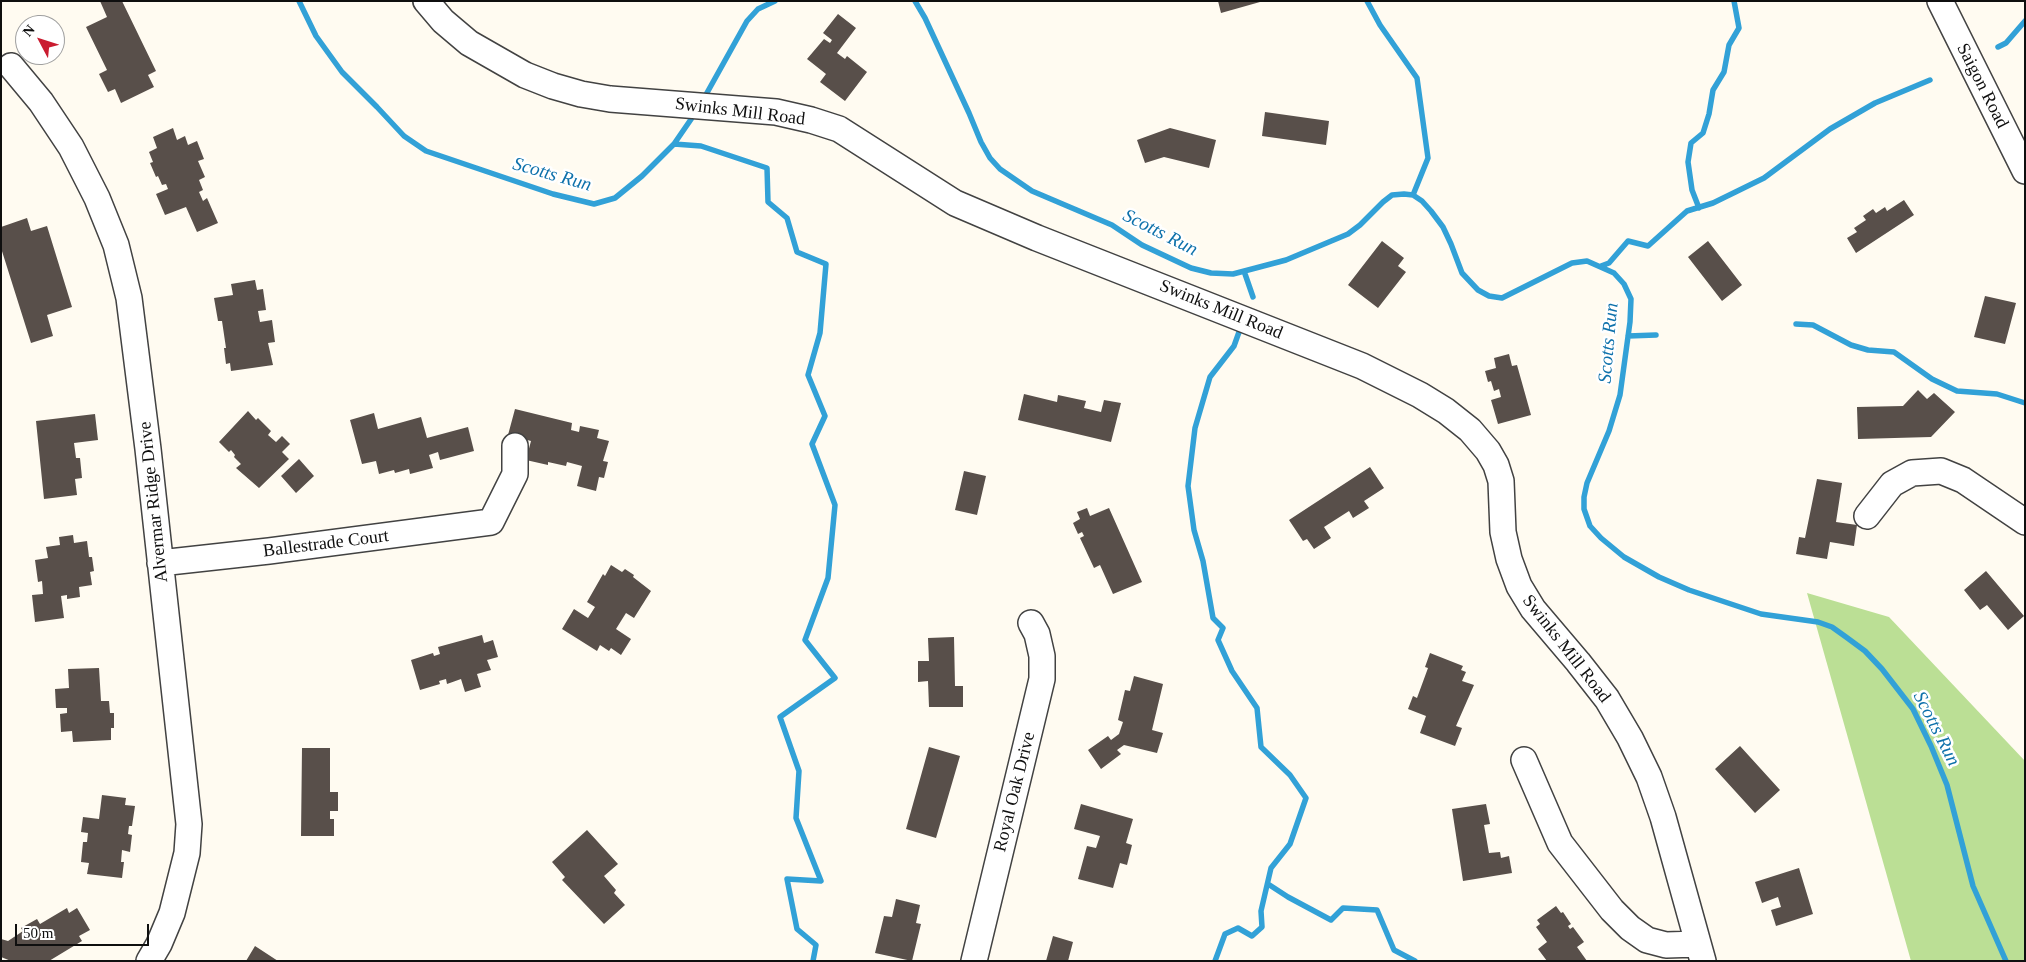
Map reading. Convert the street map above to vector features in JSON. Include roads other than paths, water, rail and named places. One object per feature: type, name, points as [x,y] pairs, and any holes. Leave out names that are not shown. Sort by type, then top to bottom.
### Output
[{"type":"street","name":"Swinks Mill Road","points":[[426,1],[443,21],[469,43],[525,76],[581,94],[644,103],[776,112],[839,129],[955,203],[1037,238],[1362,366],[1420,395],[1446,411],[1470,430],[1488,451],[1496,465],[1501,481],[1503,532],[1509,559],[1519,586],[1533,609],[1578,662],[1606,699],[1630,738],[1649,777],[1663,817],[1701,952]]},
{"type":"street","name":"Saigon Road","points":[[1940,1],[2025,171]]},
{"type":"street","name":"Alvermar Ridge Drive","points":[[11,66],[41,102],[71,147],[97,198],[116,245],[129,298],[189,824],[187,853],[174,905],[159,944],[149,961]]},
{"type":"street","name":"Ballestrade Court","points":[[160,563],[491,522],[516,474],[515,446]]},
{"type":"street","points":[[1867,516],[1892,484],[1912,473],[1941,471],[1963,480],[2025,522]]},
{"type":"street","name":"Royal Oak Drive","points":[[974,961],[1042,679],[1042,656],[1037,634],[1031,623]]},
{"type":"street","points":[[1524,760],[1560,843],[1612,910],[1630,928],[1647,940],[1701,952]]},
{"type":"waterway","name":"Scotts Run","points":[[299,1],[316,36],[342,72],[404,136],[426,151],[553,194],[594,204],[615,198],[642,176],[674,144],[696,112]]},
{"type":"waterway","name":"Scotts Run","points":[[703,100],[747,21],[758,9],[775,1]]},
{"type":"waterway","name":"Scotts Run","points":[[915,1],[925,18],[981,142],[990,158],[1000,169],[1032,191],[1112,225],[1142,245],[1191,268],[1211,273],[1233,274],[1286,260],[1348,234],[1392,195],[1404,194],[1413,195],[1431,211],[1443,227],[1462,273],[1478,290],[1489,296],[1502,298],[1572,263],[1587,261],[1614,273],[1624,284],[1631,299],[1630,322],[1620,395],[1609,431],[1587,483],[1584,497],[1584,509],[1590,526],[1624,557],[1659,577],[1689,590],[1761,614],[1818,622],[1832,627],[1865,651],[1882,669],[1913,709],[1931,746],[1947,785],[1973,886],[2006,961]]},
{"type":"waterway","points":[[1367,1],[1380,25],[1417,78],[1428,158],[1413,195]]},
{"type":"waterway","points":[[1699,208],[1692,190],[1688,162],[1691,143],[1703,133],[1709,114],[1713,90],[1724,72],[1729,45],[1739,28],[1734,1]]},
{"type":"waterway","points":[[1998,47],[2006,43],[2025,21]]},
{"type":"waterway","points":[[1601,266],[1609,263],[1628,241],[1648,246],[1687,211],[1713,203],[1764,178],[1830,129],[1875,103],[1930,80]]},
{"type":"waterway","points":[[674,144],[701,146],[767,168],[768,202],[787,218],[797,252],[826,264],[820,333],[808,375],[825,416],[812,444],[835,505],[828,578],[805,640],[835,678],[780,717],[799,771],[796,818],[821,881],[787,879],[797,929],[816,945],[813,961]]},
{"type":"waterway","points":[[1244,271],[1253,297]]},
{"type":"waterway","points":[[1796,324],[1813,325],[1851,345],[1868,350],[1894,352],[1932,379],[1957,391],[1997,394],[2025,403]]},
{"type":"waterway","points":[[1215,961],[1225,934],[1238,928],[1252,936],[1262,927],[1261,911],[1271,868],[1290,844],[1306,798],[1290,775],[1261,747],[1257,708],[1232,671],[1218,640],[1223,628],[1213,618],[1203,561],[1194,530],[1188,486],[1195,428],[1210,377],[1234,346],[1239,332]]},
{"type":"waterway","points":[[1628,336],[1656,335]]},
{"type":"waterway","points":[[1268,884],[1331,920],[1343,908],[1377,910],[1394,950],[1415,961]]}]
